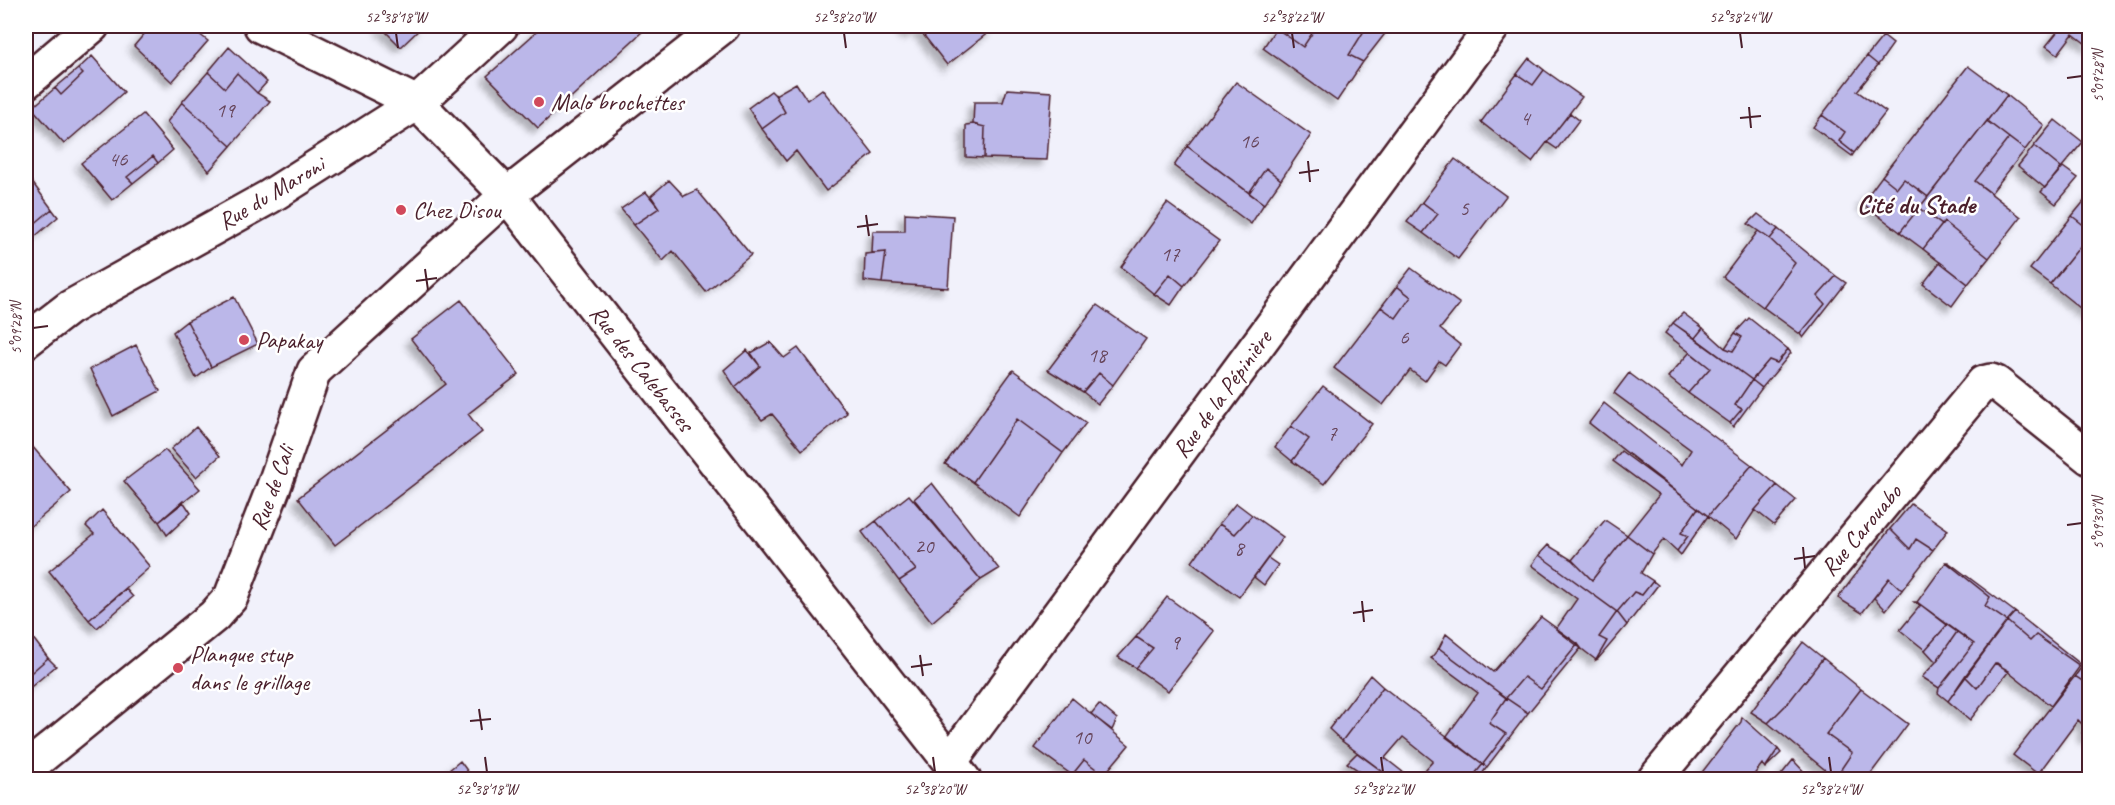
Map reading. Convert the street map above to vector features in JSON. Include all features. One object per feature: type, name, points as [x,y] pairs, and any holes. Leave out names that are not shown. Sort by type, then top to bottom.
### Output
[{"type":"street","points":[[26,82],[92,26]]},
{"type":"street","name":"Rue des Calebasses","points":[[261,26],[417,103],[507,195],[957,771]]},
{"type":"street","name":"Rue du Maroni","points":[[26,340],[69,308],[269,197],[417,103],[501,26]]},
{"type":"street","name":"Rue de Cali","points":[[26,769],[214,615],[231,597],[273,489],[314,371],[507,195],[723,26]]},
{"type":"street","name":"Rue de la Pépinière","points":[[957,771],[1493,26]]},
{"type":"street","name":"Rue Carouabo","points":[[1654,780],[1983,383],[1990,381],[1996,383],[2090,458]]},
{"type":"building","points":[[151,26],[189,26],[208,41],[172,82],[134,46]]},
{"type":"building","points":[[380,26],[423,26],[401,47]]},
{"type":"building","name":"Malo brochettes","points":[[543,26],[638,26],[643,31],[538,128],[487,76]]},
{"type":"building","points":[[900,26],[993,26],[994,28],[947,65],[918,28],[907,34]]},
{"type":"building","points":[[1277,26],[1317,26],[1303,47],[1276,28]]},
{"type":"building","points":[[1317,26],[1357,26],[1364,31],[1349,55],[1363,62],[1337,101],[1263,48],[1276,28],[1303,47]]},
{"type":"building","points":[[1357,26],[1391,26],[1363,62],[1349,55],[1364,31]]},
{"type":"building","points":[[2062,26],[2090,26],[2090,47],[2073,34],[2058,54],[2046,46]]},
{"type":"building","points":[[1883,36],[1893,44],[1878,65],[1867,56]]},
{"type":"building","points":[[229,47],[267,82],[257,93],[237,73],[225,88],[208,72]]},
{"type":"building","points":[[92,56],[124,92],[64,144],[32,108],[55,88],[61,95],[83,74],[78,69]]},
{"type":"building","points":[[1867,56],[1878,65],[1857,91],[1886,112],[1854,153],[1839,141],[1845,132],[1822,115]]},
{"type":"building","points":[[1529,58],[1544,70],[1533,85],[1517,74]]},
{"type":"building","points":[[1968,66],[2007,95],[1928,197],[1904,179],[1897,188],[1882,176]]},
{"type":"building","points":[[78,69],[83,74],[61,95],[55,88]]},
{"type":"building","points":[[1544,70],[1582,97],[1532,162],[1481,122],[1517,74],[1533,85]]},
{"type":"building","points":[[208,72],[225,88],[237,73],[257,93],[270,101],[231,146],[182,102]]},
{"type":"building","points":[[1236,82],[1311,135],[1281,180],[1266,168],[1249,193],[1187,146]]},
{"type":"building","points":[[796,83],[807,100],[822,89],[873,154],[826,191],[796,151],[786,161],[762,129],[785,112],[775,95]]},
{"type":"building","points":[[1007,89],[1052,92],[1047,160],[984,158],[985,127],[973,124],[974,102],[1003,102]]},
{"type":"building","points":[[771,91],[785,112],[762,129],[748,108]]},
{"type":"building","points":[[2007,95],[2044,125],[2025,150],[1987,121]]},
{"type":"building","points":[[182,102],[231,146],[209,171],[167,122]]},
{"type":"building","points":[[1570,113],[1579,120],[1557,149],[1547,142]]},
{"type":"building","points":[[143,114],[173,150],[158,163],[153,156],[127,177],[133,183],[112,200],[81,163]]},
{"type":"building","points":[[1822,115],[1845,132],[1839,141],[1854,153],[1852,156],[1813,127]]},
{"type":"building","points":[[2055,120],[2083,142],[2061,168],[2034,146]]},
{"type":"building","points":[[1987,121],[2009,138],[1975,181],[2021,217],[1989,258],[1944,222],[1942,225],[1919,208]]},
{"type":"building","points":[[966,125],[985,127],[984,158],[966,157]]},
{"type":"building","points":[[2009,138],[2025,150],[1991,193],[1975,181]]},
{"type":"building","points":[[1187,146],[1264,204],[1251,224],[1174,166]]},
{"type":"building","points":[[2034,146],[2061,168],[2045,188],[2018,166]]},
{"type":"building","points":[[153,156],[158,163],[133,183],[127,177]]},
{"type":"building","points":[[1455,159],[1506,196],[1458,259],[1423,233],[1438,214],[1422,202]]},
{"type":"building","points":[[2063,167],[2078,178],[2056,204],[2041,192]]},
{"type":"building","points":[[1266,168],[1281,180],[1264,204],[1249,193]]},
{"type":"building","points":[[26,174],[52,209],[26,231]]},
{"type":"building","points":[[1882,176],[1897,188],[1904,179],[1928,197],[1900,232],[1862,203]]},
{"type":"building","points":[[669,180],[684,196],[697,190],[751,255],[706,292],[673,251],[663,261],[634,225],[659,208],[651,196]]},
{"type":"building","points":[[646,192],[659,208],[634,225],[621,209]]},
{"type":"building","points":[[2090,194],[2090,230],[2072,216]]},
{"type":"building","points":[[1422,202],[1438,214],[1423,233],[1407,222]]},
{"type":"building","points":[[1167,203],[1219,241],[1184,286],[1170,274],[1154,294],[1121,267]]},
{"type":"building","points":[[1919,208],[1942,225],[1923,249],[1900,232]]},
{"type":"building","points":[[52,209],[58,217],[26,244],[26,231]]},
{"type":"building","points":[[905,213],[953,216],[948,288],[882,283],[886,252],[872,253],[873,231],[905,231]]},
{"type":"building","points":[[1758,214],[1778,229],[1770,239],[1748,224]]},
{"type":"building","points":[[2072,216],[2090,230],[2090,234],[2050,284],[2030,269]]},
{"type":"building","points":[[1944,222],[1989,258],[1968,284],[1923,249]]},
{"type":"building","points":[[1778,229],[1836,276],[1818,296],[1825,304],[1800,334],[1763,307],[1795,263],[1770,239]]},
{"type":"building","points":[[1758,231],[1795,263],[1763,307],[1723,277]]},
{"type":"building","points":[[2090,234],[2090,316],[2050,284]]},
{"type":"building","points":[[886,252],[882,283],[864,281],[865,254]]},
{"type":"building","points":[[1940,262],[1968,284],[1952,306],[1923,284]]},
{"type":"building","points":[[1411,268],[1460,304],[1440,329],[1460,345],[1445,365],[1439,361],[1425,381],[1410,370],[1383,405],[1334,368],[1381,307],[1396,318],[1411,297],[1397,286]]},
{"type":"building","points":[[1170,274],[1184,286],[1171,305],[1154,294]]},
{"type":"building","points":[[1836,276],[1846,283],[1803,338],[1800,334],[1825,304],[1818,296]]},
{"type":"building","points":[[1397,286],[1411,297],[1396,318],[1381,307]]},
{"type":"building","points":[[234,297],[258,344],[211,367],[187,321]]},
{"type":"building","points":[[461,300],[519,374],[468,414],[482,432],[335,545],[298,498],[446,384],[411,339]]},
{"type":"building","points":[[1097,305],[1146,339],[1113,385],[1099,373],[1083,392],[1048,370]]},
{"type":"building","points":[[1683,313],[1703,328],[1695,338],[1673,323]]},
{"type":"building","points":[[1749,318],[1788,349],[1777,363],[1769,360],[1752,380],[1695,338],[1703,328],[1725,348],[1733,351],[1742,337],[1735,333]]},
{"type":"building","points":[[187,321],[211,367],[196,378],[173,332]]},
{"type":"building","points":[[1673,323],[1752,380],[1735,405],[1742,409],[1730,423],[1688,393],[1710,368],[1665,333]]},
{"type":"building","points":[[1735,333],[1742,337],[1733,351],[1725,348]]},
{"type":"building","points":[[770,342],[784,358],[798,348],[847,413],[802,450],[772,414],[762,420],[735,387],[760,366],[751,353]]},
{"type":"building","points":[[136,345],[160,391],[113,416],[90,369]]},
{"type":"building","points":[[1788,349],[1791,353],[1762,388],[1752,380],[1769,360],[1777,363]]},
{"type":"building","points":[[747,350],[760,366],[735,387],[724,370]]},
{"type":"building","points":[[1690,352],[1710,368],[1688,393],[1668,377]]},
{"type":"building","points":[[1013,370],[1086,423],[1063,453],[1017,419],[973,482],[945,464]]},
{"type":"building","points":[[1099,373],[1113,385],[1098,404],[1083,392]]},
{"type":"building","points":[[1629,373],[1752,465],[1708,516],[1589,423],[1604,403],[1682,465],[1691,450],[1614,393]]},
{"type":"building","points":[[1752,380],[1762,388],[1733,427],[1730,423],[1742,409],[1735,405]]},
{"type":"building","points":[[1323,386],[1372,424],[1324,484],[1292,461],[1309,439],[1291,426]]},
{"type":"building","points":[[1017,419],[1063,453],[1020,517],[973,482]]},
{"type":"building","points":[[1291,426],[1309,439],[1292,461],[1275,447]]},
{"type":"building","points":[[196,427],[220,456],[196,477],[171,449]]},
{"type":"building","points":[[26,439],[71,492],[26,530]]},
{"type":"building","points":[[165,450],[200,489],[159,522],[124,481]]},
{"type":"building","points":[[1621,451],[1698,508],[1681,533],[1688,536],[1677,551],[1664,539],[1652,554],[1627,535],[1659,495],[1613,461]]},
{"type":"building","points":[[1752,465],[1777,485],[1755,510],[1736,539],[1708,516]]},
{"type":"building","points":[[932,483],[999,569],[981,580],[914,499]]},
{"type":"building","points":[[1777,485],[1796,500],[1774,525],[1755,510]]},
{"type":"building","points":[[909,495],[981,580],[932,622],[899,581],[916,570],[876,521]]},
{"type":"building","points":[[183,501],[191,513],[167,535],[159,522]]},
{"type":"building","points":[[1236,503],[1252,515],[1235,534],[1219,524]]},
{"type":"building","points":[[1911,504],[1948,530],[1933,550],[1916,539],[1910,549],[1890,529]]},
{"type":"building","points":[[1698,508],[1708,516],[1681,555],[1677,551],[1688,536],[1681,533]]},
{"type":"building","points":[[102,510],[150,567],[89,620],[49,571],[94,534],[86,526]]},
{"type":"building","points":[[1252,515],[1283,537],[1239,597],[1192,562],[1219,524],[1235,534]]},
{"type":"building","points":[[1605,520],[1627,535],[1592,580],[1572,560]]},
{"type":"building","points":[[876,521],[916,570],[899,581],[862,532]]},
{"type":"building","points":[[1890,529],[1910,549],[1916,539],[1933,550],[1902,590],[1889,578],[1862,613],[1838,598]]},
{"type":"building","points":[[1627,535],[1652,554],[1641,573],[1653,581],[1642,595],[1634,592],[1617,612],[1539,555],[1548,545],[1572,560],[1592,580]]},
{"type":"building","points":[[1539,555],[1617,612],[1599,637],[1607,641],[1596,660],[1556,629],[1577,599],[1532,565]]},
{"type":"building","points":[[1268,558],[1278,565],[1264,585],[1254,577]]},
{"type":"building","points":[[1946,562],[1990,597],[1985,606],[2007,621],[1948,701],[1938,693],[1939,688],[1974,644],[1917,602]]},
{"type":"building","points":[[1946,562],[2015,612],[2007,621],[1985,606],[1990,597]]},
{"type":"building","points":[[1889,578],[1902,590],[1886,610],[1874,598]]},
{"type":"building","points":[[1653,581],[1658,585],[1627,625],[1617,612],[1634,592],[1642,595]]},
{"type":"building","points":[[126,589],[133,597],[97,628],[89,620]]},
{"type":"building","points":[[1167,597],[1214,631],[1168,691],[1136,668],[1153,648],[1136,637]]},
{"type":"building","points":[[1914,602],[1917,602],[1947,625],[1925,650],[1900,630],[1920,606]]},
{"type":"building","points":[[1617,612],[1627,625],[1596,660],[1607,641],[1599,637]]},
{"type":"building","points":[[2015,612],[2083,666],[2036,635],[2030,641],[2007,621]]},
{"type":"building","points":[[1541,617],[1578,644],[1541,689],[1524,677],[1506,698],[1439,648],[1446,634],[1493,672]]},
{"type":"building","points":[[2007,621],[2030,641],[2036,635],[2080,666],[2051,706],[1997,663],[1977,688],[1965,676]]},
{"type":"building","points":[[1947,625],[1957,632],[1936,662],[1925,650]]},
{"type":"building","points":[[26,629],[48,658],[26,677]]},
{"type":"building","points":[[1957,632],[1974,644],[1939,688],[1922,677],[1936,662]]},
{"type":"building","points":[[1136,637],[1153,648],[1136,668],[1118,657]]},
{"type":"building","points":[[1803,642],[1823,658],[1788,703],[1768,723],[1751,712]]},
{"type":"building","points":[[1578,644],[1581,648],[1528,713],[1506,698],[1524,677],[1541,689]]},
{"type":"building","points":[[1439,648],[1506,698],[1489,723],[1506,734],[1483,764],[1446,737],[1478,693],[1431,658]]},
{"type":"building","points":[[2090,656],[2090,686],[2075,676]]},
{"type":"building","points":[[48,658],[56,666],[26,691],[26,677]]},
{"type":"building","points":[[1823,658],[1861,689],[1826,734],[1852,753],[1835,778],[1768,723],[1788,703]]},
{"type":"building","points":[[1995,663],[2009,671],[1970,720],[1948,701],[1965,676],[1977,688]]},
{"type":"building","points":[[1370,675],[1383,687],[1342,741],[1329,729]]},
{"type":"building","points":[[2075,676],[2090,686],[2090,741],[2082,733],[2086,728],[2078,720],[2038,774],[2013,755]]},
{"type":"building","points":[[1383,687],[1483,764],[1470,780],[1416,780],[1433,761],[1403,737],[1385,758],[1413,780],[1394,780],[1342,741]]},
{"type":"building","points":[[1861,689],[1908,724],[1866,780],[1838,780],[1835,778],[1852,753],[1826,734]]},
{"type":"building","points":[[1072,698],[1129,745],[1104,775],[1084,760],[1072,775],[1035,748]]},
{"type":"building","points":[[1506,698],[1528,713],[1487,767],[1483,764],[1506,734],[1489,723]]},
{"type":"building","points":[[1099,704],[1117,719],[1112,730],[1091,714]]},
{"type":"building","points":[[1742,717],[1778,749],[1765,768],[1762,764],[1750,780],[1696,780],[1741,722]]},
{"type":"building","points":[[1778,749],[1781,753],[1765,768]]},
{"type":"building","points":[[1357,753],[1394,780],[1368,780],[1370,778],[1347,763]]},
{"type":"building","points":[[1084,760],[1104,775],[1100,780],[1078,780],[1072,775]]},
{"type":"building","points":[[1793,760],[1808,776],[1806,780],[1794,774],[1791,780],[1785,780],[1781,775]]},
{"type":"building","points":[[460,761],[474,780],[437,780]]},
{"type":"building","points":[[1483,764],[1487,767],[1478,780],[1470,780]]},
{"type":"place","name":"Malo brochettes","points":[[539,102]]},
{"type":"place","name":"Chez Disou","points":[[401,210]]},
{"type":"place","name":"Papakay","points":[[244,340]]},
{"type":"place","name":"Planque stup dans le grillage","points":[[178,668]]},
{"type":"district","name":"Cité du Stade","points":[[1916,204]]}]
